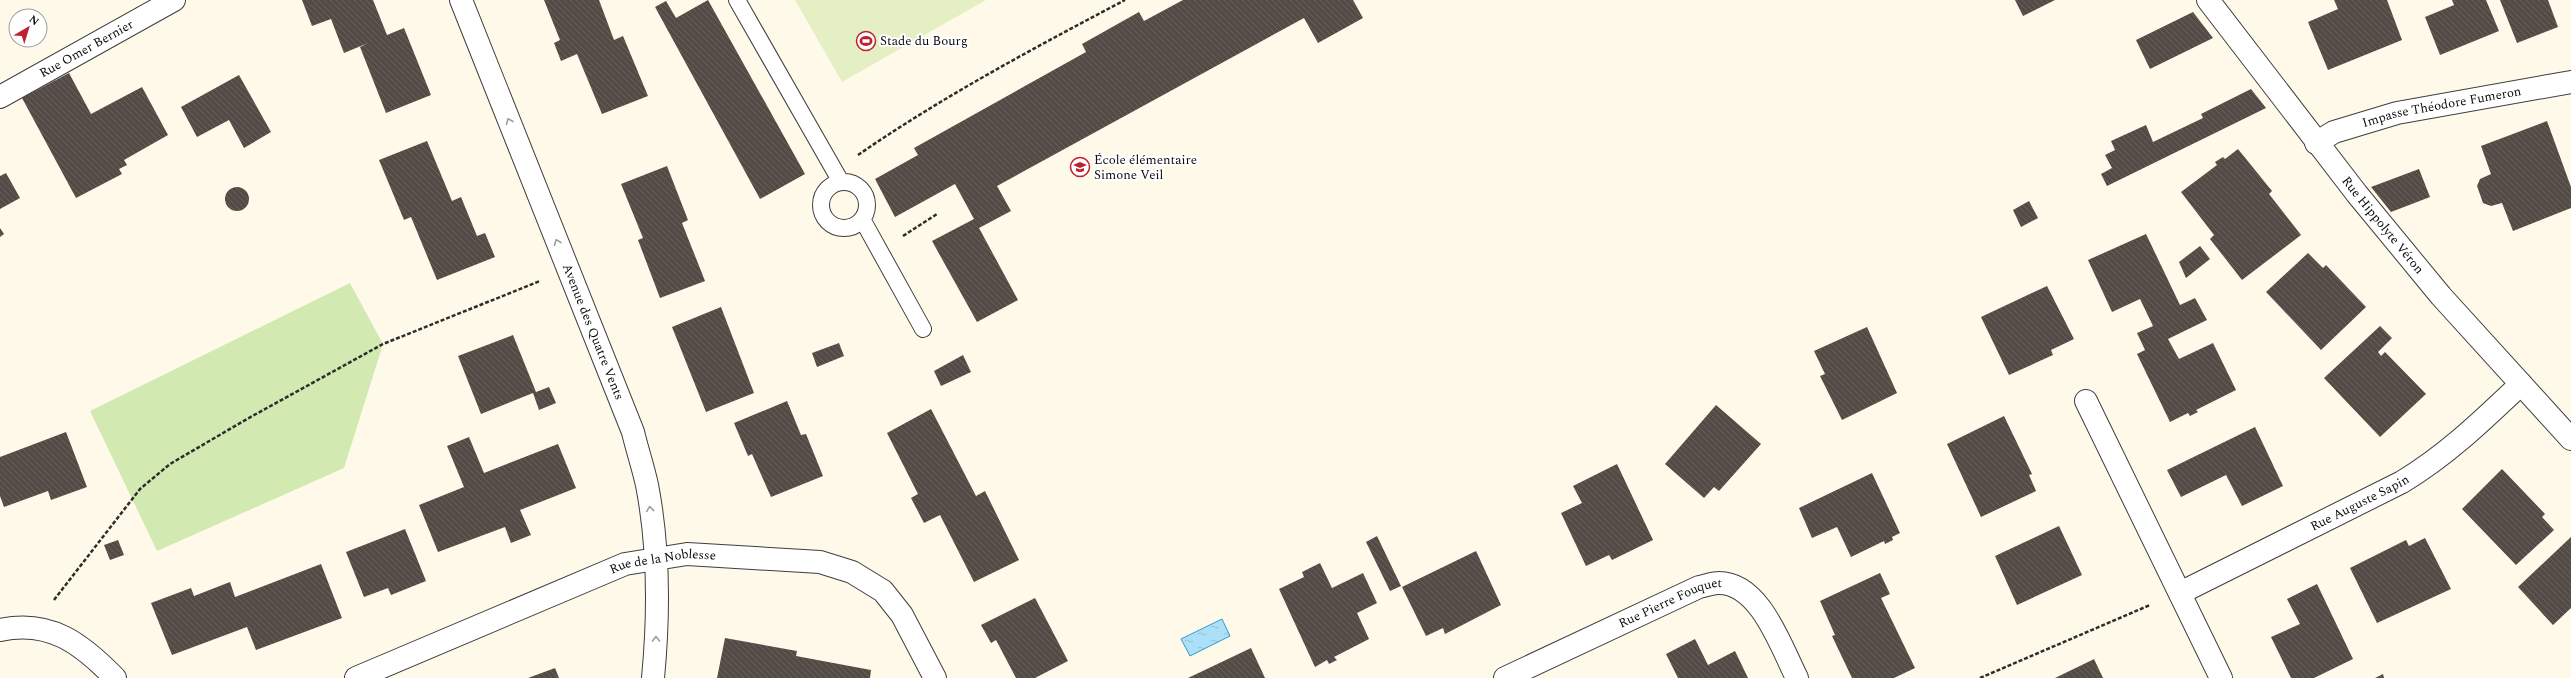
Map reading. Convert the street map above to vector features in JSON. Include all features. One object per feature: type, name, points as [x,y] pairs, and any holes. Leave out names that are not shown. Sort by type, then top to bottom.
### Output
[{"type":"street","name":"Rue Omer Bernier","points":[[0,97],[174,0]]},
{"type":"street","name":"Avenue des Quatre Vents","points":[[461,0],[633,432],[647,486],[655,558],[656,647],[653,678]]},
{"type":"street","name":"Rue Hippolyte Véron","points":[[2208,0],[2316,143],[2440,296],[2571,439]]},
{"type":"street","name":"Impasse Théodore Fumeron","points":[[2316,143],[2334,132],[2397,113],[2571,82]]},
{"type":"street","name":"Rue Auguste Sapin","points":[[2180,593],[2421,471],[2463,439],[2521,384]]},
{"type":"street","points":[[2086,401],[2221,678]]},
{"type":"street","name":"Rue de la Noblesse","points":[[356,678],[624,564],[687,554],[820,562],[852,572],[883,591],[902,615],[934,678]]},
{"type":"street","name":"Rue Pierre Fouquet","points":[[1505,678],[1699,587],[1718,583],[1740,588],[1758,603],[1797,678]]},
{"type":"street","points":[[0,630],[13,627],[34,628],[56,633],[77,643],[95,657],[115,678]]},
{"type":"lane","points":[[737,0],[837,175],[856,186],[864,194],[867,205],[862,219],[850,227],[842,228],[835,226],[824,216],[821,209],[823,195],[837,175]]},
{"type":"lane","points":[[862,219],[923,329]]},
{"type":"path","points":[[837,175],[947,99],[1125,0]]},
{"type":"path","points":[[879,251],[937,214]]},
{"type":"path","points":[[34,628],[90,552],[140,489],[170,464],[247,419],[383,344],[568,269]]},
{"type":"path","points":[[1980,678],[2180,593]]},
{"type":"green space","name":"Stade du Bourg","points":[[795,0],[986,0],[842,82]]},
{"type":"green space","points":[[350,283],[383,344],[344,468],[157,551],[90,411]]},
{"type":"water","points":[[1222,619],[1230,636],[1190,656],[1181,639]]},
{"type":"building","points":[[302,0],[373,0],[387,35],[404,28],[431,95],[386,113],[360,47],[368,43],[344,53],[331,19],[312,26]]},
{"type":"building","points":[[544,0],[599,0],[614,40],[623,36],[648,96],[602,114],[577,54],[561,61],[554,43],[560,40]]},
{"type":"building","points":[[708,0],[805,174],[760,199],[655,7],[666,1],[676,18]]},
{"type":"building","points":[[1183,0],[1353,0],[1363,18],[1318,43],[1304,18],[997,186],[1011,211],[979,228],[1018,300],[977,322],[932,241],[974,219],[955,184],[895,217],[875,179],[918,155],[914,148],[1086,52],[1082,44],[1139,12],[1144,21]]},
{"type":"building","points":[[2015,0],[2055,0],[2023,16]]},
{"type":"building","points":[[2334,0],[2387,0],[2402,40],[2328,70],[2308,22],[2338,9]]},
{"type":"building","points":[[2452,0],[2486,0],[2499,31],[2440,55],[2425,17],[2454,5]]},
{"type":"building","points":[[2500,0],[2548,0],[2558,27],[2517,43]]},
{"type":"building","points":[[2193,12],[2213,38],[2150,69],[2136,40]]},
{"type":"building","points":[[69,73],[91,114],[142,87],[168,135],[124,160],[127,165],[119,169],[122,174],[76,198],[22,98]]},
{"type":"building","points":[[239,75],[271,132],[244,148],[229,120],[197,137],[181,107]]},
{"type":"building","points":[[2251,89],[2266,108],[2107,186],[2101,174],[2112,168],[2105,155],[2115,150],[2111,141],[2146,125],[2153,142],[2203,118],[2201,114]]},
{"type":"building","points":[[2547,121],[2571,187],[2571,208],[2513,231],[2502,203],[2491,206],[2483,203],[2477,186],[2480,179],[2491,174],[2481,146]]},
{"type":"building","points":[[427,141],[452,201],[461,197],[477,236],[485,233],[495,257],[437,280],[411,217],[404,220],[379,160]]},
{"type":"building","points":[[2238,149],[2272,191],[2269,194],[2301,235],[2242,280],[2210,239],[2214,235],[2181,192],[2217,165],[2215,162],[2223,157],[2225,159]]},
{"type":"building","points":[[667,166],[688,220],[682,223],[705,281],[660,298],[638,240],[643,238],[621,184]]},
{"type":"building","points":[[2419,169],[2430,197],[2391,212],[2371,187]]},
{"type":"building","points":[[6,173],[20,198],[0,209],[0,176]]},
{"type":"building","points":[[237,187],[242,188],[248,194],[248,204],[242,210],[237,211],[232,210],[226,204],[225,199],[226,194],[232,188]]},
{"type":"building","points":[[2029,201],[2038,218],[2021,227],[2013,210]]},
{"type":"building","points":[[0,228],[4,234],[0,237]]},
{"type":"building","points":[[2146,234],[2180,305],[2195,298],[2207,320],[2168,339],[2179,359],[2213,343],[2236,390],[2196,410],[2198,412],[2190,416],[2188,413],[2170,422],[2137,354],[2145,350],[2137,333],[2153,326],[2140,299],[2112,312],[2088,260]]},
{"type":"building","points":[[2200,246],[2210,259],[2186,278],[2179,262]]},
{"type":"building","points":[[2308,253],[2323,268],[2326,265],[2366,307],[2321,350],[2266,292]]},
{"type":"building","points":[[2047,286],[2074,339],[2051,350],[2053,355],[2009,375],[1981,317]]},
{"type":"building","points":[[721,307],[754,393],[706,412],[672,327]]},
{"type":"building","points":[[2380,326],[2392,338],[2378,352],[2381,356],[2385,352],[2426,394],[2380,437],[2324,378]]},
{"type":"building","points":[[1867,327],[1897,393],[1842,420],[1820,376],[1825,374],[1814,351]]},
{"type":"building","points":[[513,335],[536,392],[549,387],[556,403],[539,410],[533,393],[481,414],[458,356]]},
{"type":"building","points":[[839,343],[844,356],[817,367],[812,353]]},
{"type":"building","points":[[963,355],[971,372],[941,386],[934,371]]},
{"type":"building","points":[[787,401],[801,435],[806,434],[823,476],[771,497],[752,454],[748,456],[734,423]]},
{"type":"building","points":[[1716,405],[1761,444],[1719,491],[1714,487],[1704,498],[1665,464]]},
{"type":"building","points":[[931,409],[976,496],[985,491],[1019,560],[974,582],[940,515],[924,523],[911,498],[918,494],[887,433]]},
{"type":"building","points":[[2004,416],[2032,474],[2029,475],[2036,491],[1981,517],[1947,444]]},
{"type":"building","points":[[2255,427],[2283,486],[2242,506],[2226,475],[2181,497],[2167,470]]},
{"type":"building","points":[[66,432],[87,487],[51,500],[48,491],[4,507],[0,496],[0,457]]},
{"type":"building","points":[[469,437],[484,473],[558,444],[576,488],[520,510],[531,535],[511,543],[505,527],[438,552],[419,505],[464,487],[447,446]]},
{"type":"building","points":[[1617,464],[1653,540],[1612,560],[1609,555],[1586,566],[1561,513],[1582,503],[1573,486]]},
{"type":"building","points":[[2502,469],[2545,514],[2542,517],[2554,530],[2516,565],[2462,509]]},
{"type":"building","points":[[1872,473],[1900,533],[1892,537],[1893,540],[1885,544],[1884,541],[1851,557],[1837,527],[1812,538],[1799,508]]},
{"type":"building","points":[[2059,526],[2082,575],[2017,605],[1995,556]]},
{"type":"building","points":[[405,529],[426,581],[391,595],[388,588],[364,597],[346,552]]},
{"type":"building","points":[[1377,536],[1401,586],[1390,591],[1366,542]]},
{"type":"building","points":[[2571,537],[2571,608],[2553,625],[2518,587]]},
{"type":"building","points":[[2425,538],[2451,589],[2377,623],[2350,568],[2406,540],[2409,546]]},
{"type":"building","points":[[118,540],[124,555],[110,560],[104,545]]},
{"type":"building","points":[[1476,551],[1501,605],[1445,634],[1443,628],[1426,636],[1402,587]]},
{"type":"building","points":[[1320,563],[1332,588],[1363,573],[1377,603],[1357,613],[1369,639],[1334,657],[1337,660],[1329,664],[1327,660],[1315,667],[1279,589],[1304,577],[1302,572]]},
{"type":"building","points":[[321,564],[342,618],[256,650],[247,627],[172,655],[151,603],[191,588],[194,596],[230,582],[235,597]]},
{"type":"building","points":[[1880,573],[1890,594],[1881,598],[1915,668],[1894,678],[1852,678],[1832,636],[1835,635],[1820,601]]},
{"type":"building","points":[[2317,584],[2353,659],[2314,678],[2291,678],[2271,637],[2300,624],[2287,599]]},
{"type":"building","points":[[1035,598],[1068,661],[1035,678],[1016,678],[996,640],[991,643],[981,625]]},
{"type":"building","points":[[725,638],[797,651],[796,656],[871,670],[870,678],[717,678]]},
{"type":"building","points":[[1695,639],[1708,665],[1735,651],[1748,678],[1678,678],[1666,654]]},
{"type":"building","points":[[1251,648],[1265,678],[1188,678]]},
{"type":"building","points":[[2094,659],[2103,678],[2055,678],[2088,662]]},
{"type":"building","points":[[555,668],[559,678],[528,678]]},
{"type":"building","points":[[2383,674],[2384,678],[2375,678]]},
{"type":"place","name":"Stade du Bourg","points":[[866,41]]},
{"type":"place","name":"École élémentaire Simone Veil","points":[[1080,167]]}]
